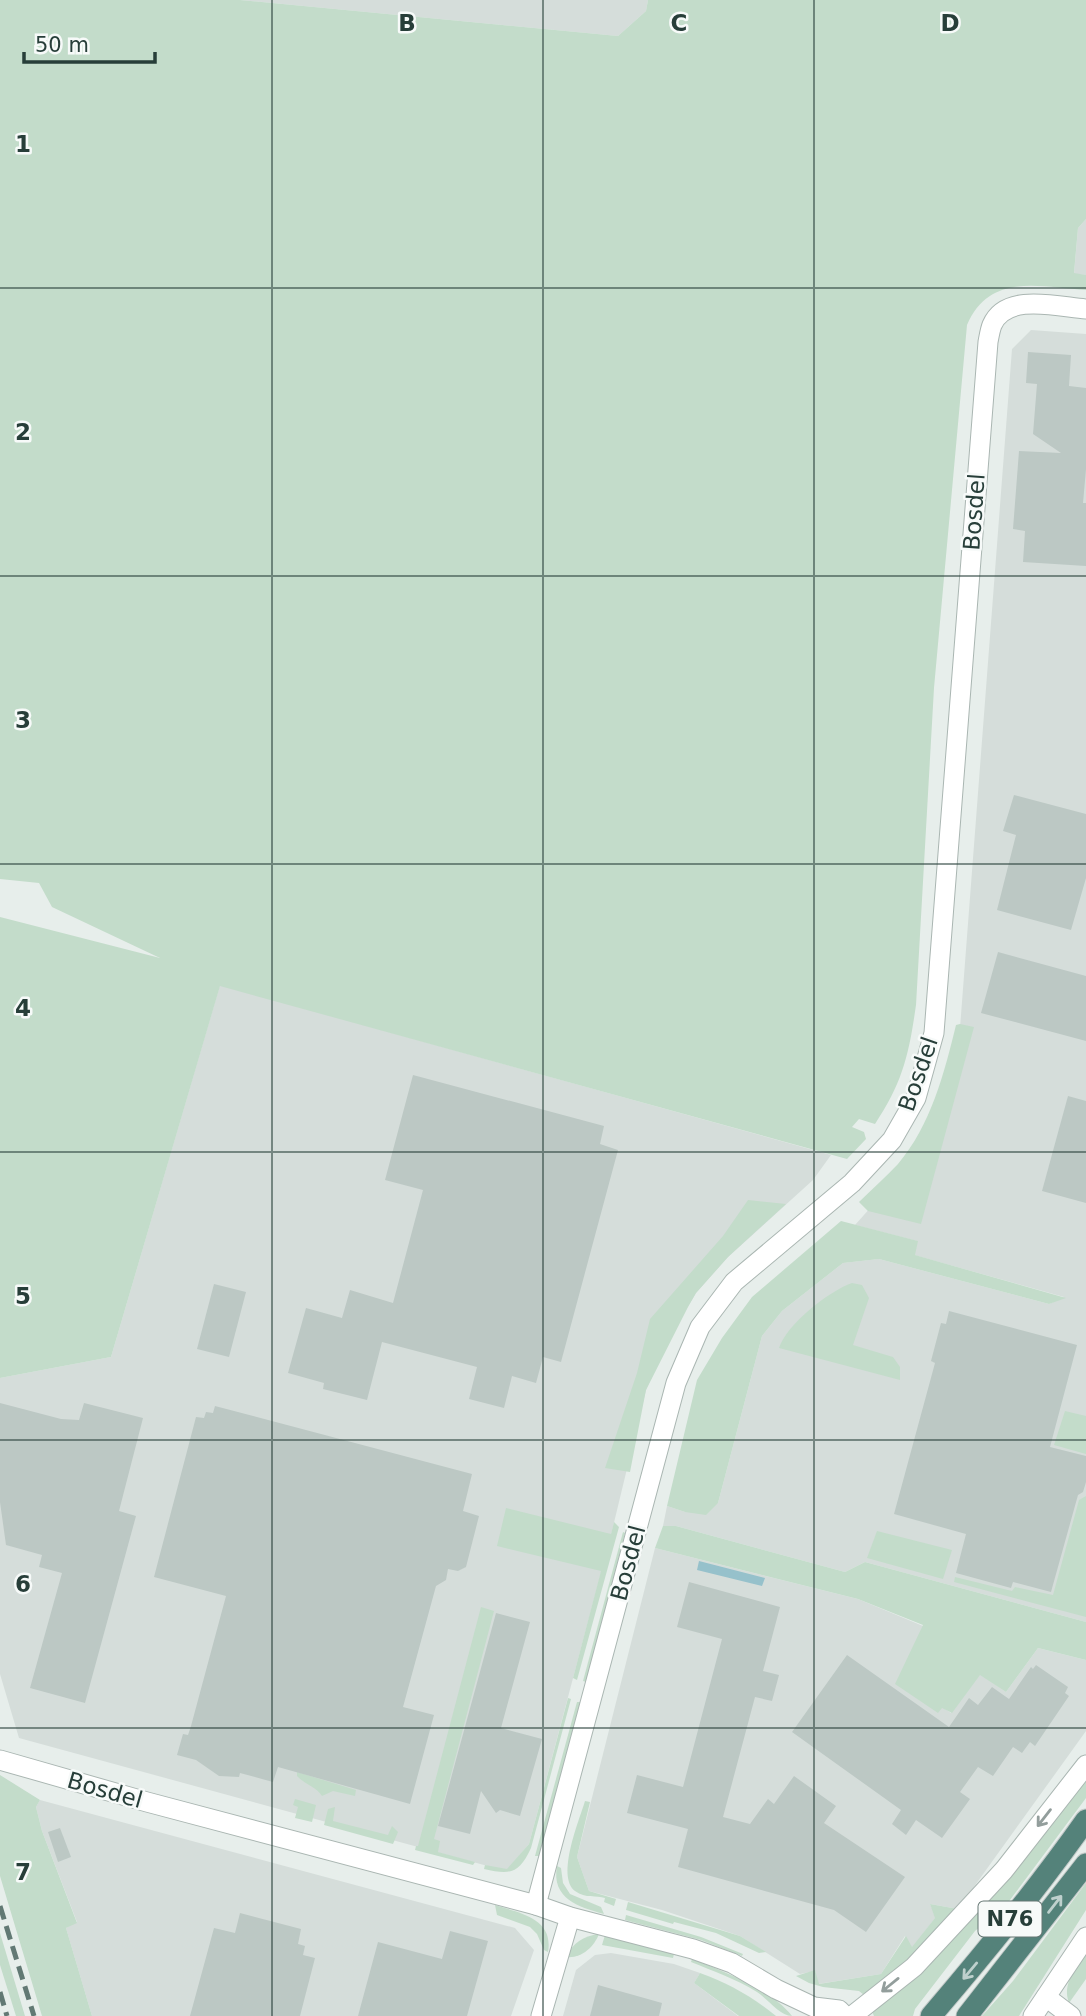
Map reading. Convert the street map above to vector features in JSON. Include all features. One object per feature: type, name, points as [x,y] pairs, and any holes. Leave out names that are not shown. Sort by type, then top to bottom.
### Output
[{"type":"highway","name":"N76","points":[[931,2016],[976,1963],[1086,1820]]},
{"type":"highway","name":"N76","points":[[967,2016],[1086,1864]]},
{"type":"street","name":"Bosdel","points":[[536,1905],[676,1383],[700,1327],[734,1282],[852,1183],[892,1140],[916,1098],[934,1033],[988,342],[992,324],[1004,310],[1020,304],[1086,309]]},
{"type":"street","name":"Bosdel","points":[[0,1760],[687,1948],[733,1963],[776,1989],[814,2007],[839,2010],[845,2016]]},
{"type":"street","points":[[852,2016],[914,1967],[1004,1870],[1086,1765]]},
{"type":"street","points":[[541,2016],[570,1917]]},
{"type":"street","points":[[1032,2016],[1086,1937]]},
{"type":"street","name":"Bosdel","points":[[776,1989],[799,2016]]},
{"type":"street","points":[[1046,1997],[1071,2016]]},
{"type":"shaded area","points":[[240,0],[648,0],[646,11],[618,36]]},
{"type":"shaded area","points":[[1086,219],[1086,275],[1074,274],[1078,228]]},
{"type":"shaded area","points":[[1031,330],[1086,334],[1086,1622],[865,1562],[845,1572],[676,1526],[663,1526],[667,1506],[685,1512],[718,1503],[762,1336],[782,1311],[843,1263],[879,1259],[1049,1304],[1064,1297],[914,1255],[917,1241],[855,1225],[923,1149],[960,1028],[1012,349]]},
{"type":"shaded area","points":[[220,985],[831,1155],[813,1180],[728,1257],[696,1293],[668,1339],[646,1390],[611,1535],[529,1844],[506,1871],[19,1738],[0,1674],[0,1378],[111,1357]]},
{"type":"shaded area","points":[[655,1548],[858,1599],[923,1626],[942,1707],[951,1713],[980,1674],[1006,1692],[1038,1648],[1086,1660],[1086,1731],[958,1909],[930,1904],[936,1917],[912,1948],[905,1936],[881,1974],[818,1984],[815,1971],[800,1974],[740,1936],[662,1910],[589,1891],[577,1857]]},
{"type":"shaded area","points":[[40,1800],[515,1928],[534,1950],[511,2016],[92,2016],[66,1928],[77,1922],[42,1831],[36,1807]]},
{"type":"shaded area","points":[[611,1953],[674,1964],[700,1973],[694,1983],[738,2016],[563,2016],[576,1970],[595,1955]]},
{"type":"green space","points":[[0,0],[240,0],[618,36],[646,11],[648,0],[1086,0],[1086,219],[1078,228],[1074,273],[1086,275],[1086,290],[1017,286],[1002,290],[977,308],[967,325],[934,688],[916,1005],[907,1053],[892,1095],[875,1124],[859,1119],[852,1127],[864,1132],[866,1139],[847,1159],[220,986],[111,1357],[0,1378],[0,917],[160,958],[52,907],[39,883],[0,879]]},
{"type":"green space","points":[[956,1025],[974,1027],[921,1224],[868,1211],[859,1202],[898,1164],[919,1133],[935,1098]]},
{"type":"green space","points":[[748,1200],[786,1204],[728,1257],[696,1293],[646,1390],[630,1472],[605,1468],[637,1373],[650,1319],[723,1236]]},
{"type":"green space","points":[[841,1221],[918,1241],[915,1255],[1066,1298],[1049,1304],[879,1259],[843,1263],[782,1311],[762,1336],[718,1503],[706,1515],[667,1506],[697,1380],[722,1338],[752,1297]]},
{"type":"green space","points":[[852,1283],[862,1285],[869,1298],[853,1345],[893,1357],[900,1367],[900,1380],[779,1348],[791,1329],[810,1310],[832,1293]]},
{"type":"green space","points":[[1065,1411],[1086,1416],[1086,1454],[1054,1445]]},
{"type":"green space","points":[[1086,1496],[1086,1617],[954,1582],[955,1577],[1012,1591],[1015,1587],[1053,1595],[1079,1500]]},
{"type":"green space","points":[[506,1508],[611,1534],[614,1522],[619,1527],[577,1680],[573,1678],[601,1571],[497,1546]]},
{"type":"green space","points":[[663,1526],[676,1526],[845,1572],[865,1562],[1086,1622],[1086,1660],[1038,1648],[1006,1692],[980,1675],[952,1713],[942,1708],[938,1713],[895,1684],[923,1625],[858,1599],[655,1548]]},
{"type":"green space","points":[[877,1531],[952,1550],[943,1579],[867,1558]]},
{"type":"green space","points":[[623,1532],[625,1533],[586,1682],[583,1681]]},
{"type":"green space","points":[[481,1607],[494,1611],[434,1839],[440,1841],[438,1852],[475,1862],[473,1865],[415,1850]]},
{"type":"green space","points":[[568,1698],[571,1699],[531,1848],[518,1868],[507,1872],[484,1869],[485,1865],[507,1869],[529,1844]]},
{"type":"green space","points":[[577,1702],[580,1702],[539,1856],[535,1856]]},
{"type":"green space","points":[[1086,1769],[1086,1798],[1007,1904],[975,1931],[915,2009],[913,2016],[874,2016],[871,2009]]},
{"type":"green space","points":[[297,1772],[356,1790],[355,1796],[333,1791],[322,1796],[300,1779]]},
{"type":"green space","points":[[0,1775],[40,1800],[36,1807],[42,1831],[77,1923],[66,1928],[92,2016],[42,2016],[0,1876]]},
{"type":"green space","points":[[295,1799],[316,1805],[312,1822],[295,1818],[298,1807],[293,1805]]},
{"type":"green space","points":[[585,1801],[590,1802],[577,1857],[589,1891],[616,1899],[614,1906],[604,1902],[605,1898],[587,1896],[575,1891],[570,1884],[568,1861]]},
{"type":"green space","points":[[335,1807],[333,1821],[388,1835],[392,1826],[398,1832],[393,1844],[324,1825],[328,1809]]},
{"type":"green space","points":[[557,1866],[561,1868],[563,1883],[570,1894],[601,1907],[604,1914],[585,1908],[563,1894],[556,1877]]},
{"type":"green space","points":[[1086,1883],[1086,1910],[1019,2016],[982,2016],[1013,1981]]},
{"type":"green space","points":[[628,1902],[740,1936],[766,1952],[759,1953],[716,1933],[626,1910]]},
{"type":"green space","points":[[930,1904],[958,1909],[897,1971],[864,1995],[859,1991],[823,1987],[796,1976],[815,1970],[819,1984],[881,1974],[906,1936],[912,1947],[935,1918]]},
{"type":"green space","points":[[495,1905],[524,1914],[540,1924],[546,1931],[548,1952],[530,1927],[497,1915]]},
{"type":"green space","points":[[626,1915],[701,1937],[743,1954],[742,1956],[701,1940],[625,1920]]},
{"type":"green space","points":[[0,1933],[25,2016],[16,2016],[0,1965]]},
{"type":"green space","points":[[599,1934],[586,1951],[577,1956],[566,1957],[579,1941]]},
{"type":"green space","points":[[605,1935],[674,1954],[673,1958],[602,1945]]},
{"type":"green space","points":[[1086,1954],[1086,1979],[1069,2003],[1068,1983]]},
{"type":"green space","points":[[692,1959],[759,1989],[792,2016],[774,2007],[749,1987],[691,1962]]},
{"type":"green space","points":[[700,1973],[740,1991],[776,2016],[739,2016],[694,1983]]},
{"type":"water","points":[[699,1561],[765,1578],[762,1586],[697,1570]]},
{"type":"building","points":[[1028,352],[1071,355],[1069,386],[1086,388],[1086,469],[1083,503],[1086,503],[1086,566],[1023,562],[1025,531],[1013,529],[1019,451],[1061,453],[1033,434],[1037,384],[1026,383]]},
{"type":"building","points":[[1014,795],[1086,814],[1086,878],[1071,930],[997,910],[1016,835],[1003,831]]},
{"type":"building","points":[[998,952],[1086,976],[1086,1041],[981,1013]]},
{"type":"building","points":[[413,1075],[604,1126],[600,1144],[618,1150],[561,1362],[543,1357],[536,1383],[512,1376],[504,1408],[469,1399],[477,1367],[382,1342],[367,1400],[323,1389],[324,1383],[288,1373],[306,1308],[342,1318],[350,1290],[393,1303],[423,1190],[385,1180]]},
{"type":"building","points":[[1068,1096],[1086,1101],[1086,1203],[1042,1191]]},
{"type":"building","points":[[214,1284],[246,1292],[229,1357],[197,1349]]},
{"type":"building","points":[[949,1311],[1077,1345],[1050,1447],[1086,1456],[1086,1482],[1083,1492],[1078,1495],[1051,1592],[1013,1582],[1011,1588],[956,1573],[966,1534],[894,1514],[935,1363],[931,1361],[941,1323],[946,1324]]},
{"type":"building","points":[[0,1403],[61,1419],[79,1420],[84,1403],[143,1418],[119,1511],[136,1516],[85,1703],[30,1688],[62,1573],[39,1567],[42,1555],[6,1545],[0,1502]]},
{"type":"building","points":[[215,1406],[472,1474],[463,1511],[479,1516],[466,1567],[458,1571],[448,1569],[446,1580],[436,1586],[403,1707],[434,1715],[410,1804],[278,1767],[273,1782],[240,1773],[239,1777],[219,1776],[196,1760],[177,1755],[183,1734],[188,1735],[191,1726],[226,1596],[154,1577],[196,1417],[204,1418],[206,1412],[213,1413]]},
{"type":"building","points":[[689,1582],[780,1607],[763,1671],[779,1675],[772,1701],[755,1697],[723,1817],[750,1824],[768,1799],[774,1804],[794,1776],[836,1806],[824,1823],[905,1877],[866,1932],[834,1910],[678,1867],[688,1829],[627,1813],[637,1775],[683,1787],[722,1639],[677,1627]]},
{"type":"building","points":[[496,1613],[530,1622],[501,1728],[542,1739],[520,1816],[500,1810],[496,1813],[481,1791],[470,1834],[438,1826]]},
{"type":"building","points":[[847,1655],[949,1727],[969,1698],[978,1705],[992,1687],[1009,1699],[1031,1667],[1033,1669],[1036,1665],[1068,1687],[1065,1693],[1069,1696],[1035,1746],[1030,1742],[1022,1753],[1013,1747],[993,1776],[978,1767],[960,1792],[970,1799],[942,1838],[916,1820],[906,1835],[892,1824],[901,1810],[792,1732]]},
{"type":"building","points":[[60,1828],[71,1857],[58,1862],[48,1832]]},
{"type":"building","points":[[240,1913],[301,1929],[298,1944],[305,1946],[303,1955],[315,1958],[300,2016],[190,2016],[214,1928],[235,1933]]},
{"type":"building","points":[[450,1931],[488,1941],[467,2016],[358,2016],[378,1942],[442,1959]]},
{"type":"building","points":[[598,1985],[662,2003],[659,2016],[590,2016]]},
{"type":"railway","points":[[0,1906],[34,2016]]},
{"type":"railway","points":[[0,1992],[7,2016]]}]
